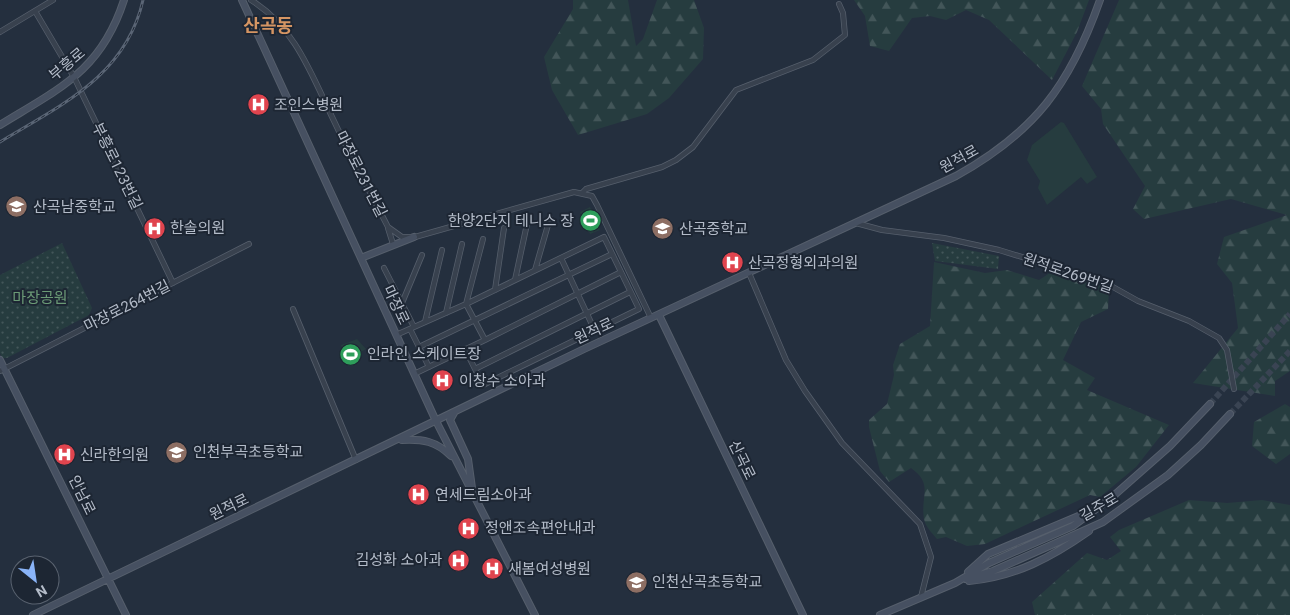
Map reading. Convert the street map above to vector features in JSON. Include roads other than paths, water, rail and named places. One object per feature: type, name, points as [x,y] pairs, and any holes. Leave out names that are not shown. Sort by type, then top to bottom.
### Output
[{"type":"main road","name":"부흥로","points":[[0,125],[74,77],[100,52],[112,30],[124,0]]},
{"type":"main road","name":"마장로","points":[[242,0],[436,422],[535,615]]},
{"type":"main road","name":"원적로","points":[[33,615],[651,318],[956,176],[985,160],[1016,136],[1045,107],[1066,78],[1089,31],[1100,0]]},
{"type":"main road","points":[[361,258],[414,237]]},
{"type":"main road","name":"산곡로","points":[[659,315],[803,615]]},
{"type":"main road","name":"안남로","points":[[0,360],[2,370],[126,615]]},
{"type":"main road","name":"길주로","points":[[955,582],[988,554],[1098,508],[1170,446],[1210,404]]},
{"type":"main road","points":[[455,412],[450,420],[468,459],[472,491]]},
{"type":"main road","name":"길주로","points":[[880,615],[955,582],[993,571],[1103,522],[1168,475],[1230,414]]},
{"type":"main road","points":[[398,440],[429,440],[441,446],[455,460]]},
{"type":"main road","points":[[955,582],[995,579],[1058,553],[1103,522]]},
{"type":"street","points":[[0,32],[53,0]]},
{"type":"street","name":"마장로231번길","points":[[251,0],[262,6],[282,27],[305,58],[334,122],[388,227],[402,237],[414,237]]},
{"type":"street","points":[[583,192],[586,189],[662,167],[676,160],[693,147],[736,90],[813,60],[836,44],[844,35],[843,13],[839,4]]},
{"type":"street","name":"부흥로123번길","points":[[35,11],[74,77],[173,283]]},
{"type":"street","points":[[414,237],[574,192],[583,192],[592,196],[597,205],[651,318]]},
{"type":"street","points":[[535,270],[550,218]]},
{"type":"street","name":"원적로269번길","points":[[856,223],[882,230],[944,238],[998,250],[1104,282],[1138,301],[1189,321],[1219,338],[1227,350],[1234,388]]},
{"type":"street","points":[[515,280],[527,224]]},
{"type":"street","points":[[388,227],[393,244]]},
{"type":"street","points":[[494,290],[504,228]]},
{"type":"street","points":[[396,335],[466,304],[604,237],[639,310],[483,385],[465,349]]},
{"type":"street","points":[[483,239],[466,304],[484,340]]},
{"type":"street","name":"마장로264번길","points":[[2,370],[249,244]]},
{"type":"street","points":[[446,313],[462,244]]},
{"type":"street","points":[[425,322],[442,250]]},
{"type":"street","points":[[419,346],[612,254]]},
{"type":"street","points":[[402,303],[422,255]]},
{"type":"street","points":[[561,258],[595,331]]},
{"type":"street","points":[[384,268],[402,303],[429,366]]},
{"type":"street","points":[[414,374],[621,272]]},
{"type":"street","points":[[748,273],[786,360],[842,443],[920,524],[931,557],[921,597]]},
{"type":"street","points":[[475,369],[630,292]]},
{"type":"street","points":[[293,309],[356,460]]},
{"type":"tunnel","points":[[1210,404],[1290,314]]},
{"type":"tunnel","points":[[1230,414],[1290,351]]},
{"type":"railway","points":[[0,142],[68,101],[106,69],[122,49],[134,26],[143,0]]},
{"type":"place","name":"조인스병원","points":[[258,105]]},
{"type":"place","name":"산곡남중학교","points":[[17,207]]},
{"type":"place","name":"한양2단지 테니스 장","points":[[590,221]]},
{"type":"place","name":"한솔의원","points":[[154,228]]},
{"type":"place","name":"산곡중학교","points":[[663,229]]},
{"type":"place","name":"산곡정형외과의원","points":[[732,263]]},
{"type":"place","name":"인라인 스케이트장","points":[[351,354]]},
{"type":"place","name":"이창수 소아과","points":[[443,381]]},
{"type":"place","name":"인천부곡초등학교","points":[[177,452]]},
{"type":"place","name":"신라한의원","points":[[64,455]]},
{"type":"place","name":"연세드림소아과","points":[[419,495]]},
{"type":"place","name":"정앤조속편안내과","points":[[469,528]]},
{"type":"place","name":"김성화 소아과","points":[[458,560]]},
{"type":"place","name":"새봄여성병원","points":[[492,569]]},
{"type":"place","name":"인천산곡초등학교","points":[[636,582]]},
{"type":"district","name":"산곡동","points":[[268,25]]},
{"type":"park label","name":"마장공원","points":[[40,298]]}]
